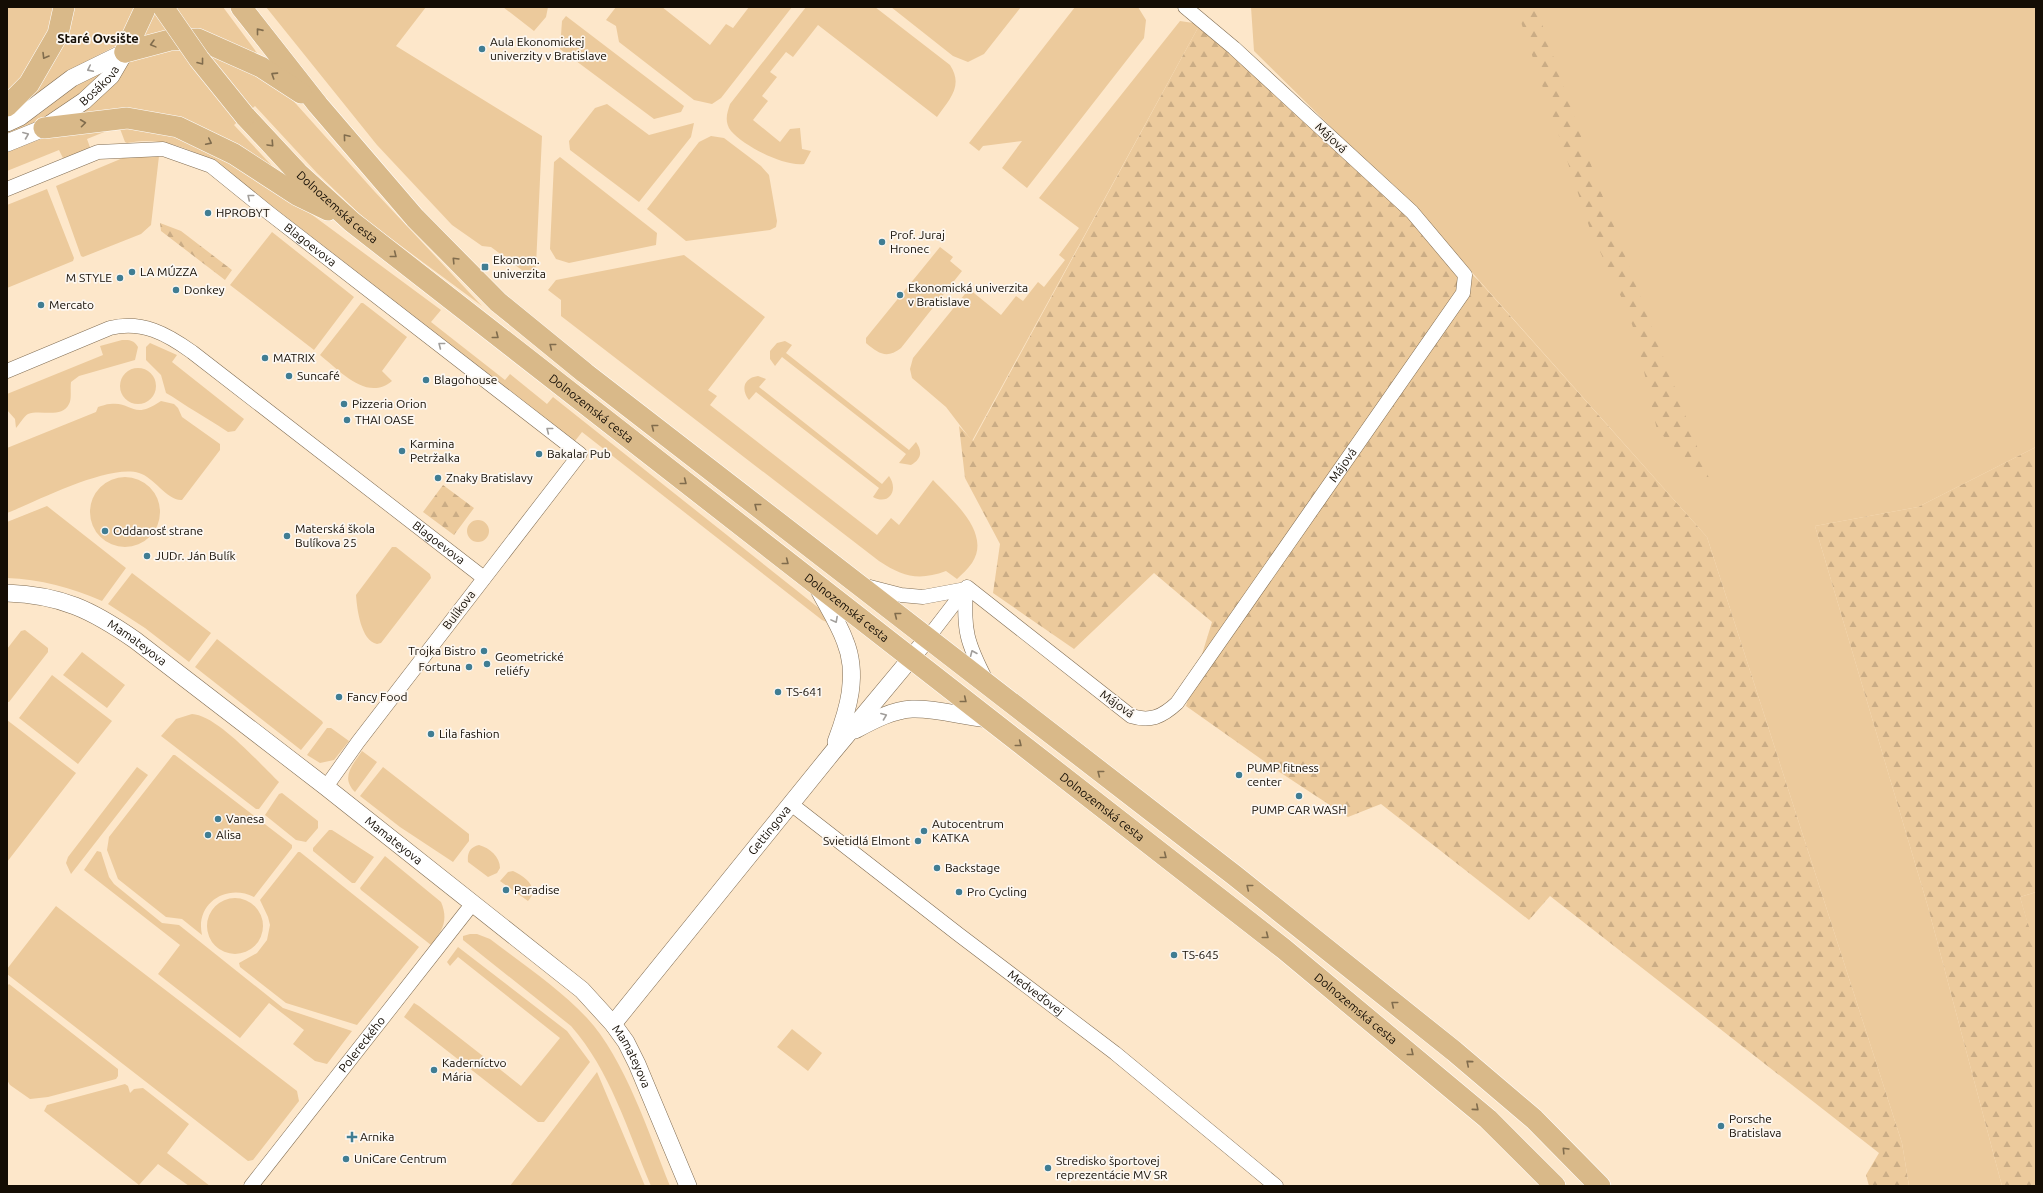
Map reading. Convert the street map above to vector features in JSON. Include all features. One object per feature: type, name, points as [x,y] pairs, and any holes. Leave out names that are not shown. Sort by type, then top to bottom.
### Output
[{"type":"main road","points":[[7,106],[29,84],[58,34],[64,7]]},
{"type":"main road","points":[[125,52],[146,7]]},
{"type":"main road","name":"Dolnozemská cesta","points":[[163,7],[199,60],[245,116],[298,173],[352,222],[816,586],[912,658],[1284,949],[1447,1083],[1488,1119],[1556,1186]]},
{"type":"main road","name":"Dolnozemská cesta","points":[[240,7],[318,105],[415,218],[498,302],[585,372],[927,639],[1234,875],[1454,1051],[1534,1119],[1600,1186]]},
{"type":"main road","points":[[125,52],[170,40],[198,39],[261,67],[318,105]]},
{"type":"main road","points":[[44,128],[127,118],[178,127],[234,154],[297,195],[352,222]]},
{"type":"street","name":"Májová","points":[[966,589],[967,587],[1131,716],[1143,720],[1153,718],[1170,710],[1177,704],[1463,293],[1465,275],[1412,212],[1234,48],[1185,7]]},
{"type":"street","name":"Bosákova","points":[[7,123],[20,117],[72,78],[125,52]]},
{"type":"street","name":"Bosákova","points":[[7,143],[44,128],[84,101],[111,76],[125,52]]},
{"type":"street","name":"Blagoevova","points":[[7,189],[98,152],[163,149],[211,166],[268,213],[580,454]]},
{"type":"street","name":"Blagoevova","points":[[7,371],[110,328],[121,326],[155,329],[180,343],[267,408],[484,578]]},
{"type":"street","name":"Bulíkova","points":[[326,787],[358,742],[580,454]]},
{"type":"street","points":[[858,584],[901,595],[923,597],[966,589]]},
{"type":"street","points":[[816,586],[845,640],[851,671],[848,706],[832,754]]},
{"type":"street","points":[[927,639],[966,589]]},
{"type":"street","points":[[966,589],[965,629],[970,645],[990,688]]},
{"type":"street","name":"Mamateyova","points":[[7,593],[32,595],[67,602],[89,611],[112,624],[135,640],[326,787],[582,990],[613,1024],[637,1064],[688,1186]]},
{"type":"street","name":"Gettingova","points":[[613,1024],[927,639]]},
{"type":"street","points":[[849,733],[894,713],[911,709],[936,711],[967,718],[989,719]]},
{"type":"street","name":"Medveďovej","points":[[791,804],[958,934],[1115,1053],[1276,1186]]},
{"type":"street","name":"Polereckého","points":[[251,1186],[473,903]]},
{"type":"green space","points":[[7,7],[55,7],[41,55],[7,96]]},
{"type":"green space","points":[[69,7],[139,7],[121,43],[85,62],[29,103],[58,51]]},
{"type":"green space","points":[[156,7],[223,7],[260,57],[142,37]]},
{"type":"green space","points":[[266,7],[426,7],[396,46],[542,136],[536,266],[530,276],[491,247],[482,246],[452,225],[377,145]]},
{"type":"green space","points":[[503,7],[548,7],[546,17],[534,31]]},
{"type":"green space","points":[[616,7],[662,7],[710,45],[726,24],[733,28],[749,7],[792,7],[721,98],[712,104],[694,100],[619,42],[616,26],[606,20]]},
{"type":"green space","points":[[806,7],[875,7],[950,65],[956,80],[955,86],[950,99],[937,117],[818,25],[793,57],[786,52],[770,72],[777,77],[762,96],[768,101],[753,120],[780,142],[790,129],[800,128],[802,149],[811,151],[804,164],[796,164],[776,159],[755,149],[737,137],[727,124],[727,114],[730,104]]},
{"type":"green space","points":[[891,7],[1021,7],[984,54],[968,62],[953,56]]},
{"type":"green space","points":[[1075,7],[1138,7],[1146,20],[1144,38],[1027,188],[1002,168],[1022,141],[983,146],[979,151],[969,143]]},
{"type":"green space","points":[[1251,7],[2036,7],[2036,447],[1918,507],[1815,526],[1928,907],[2002,1186],[1909,1186],[1902,1143],[1707,537],[1397,188],[1340,136],[1254,51]]},
{"type":"green space","points":[[1516,7],[1536,7],[1594,173],[1710,481],[1657,430],[1636,335],[1623,301],[1591,232]]},
{"type":"green space","points":[[566,16],[684,106],[681,112],[654,119],[560,49],[562,21]]},
{"type":"green space","points":[[1180,21],[1200,24],[972,441],[946,407],[912,378],[910,369],[913,358],[969,289],[1001,315],[1016,296],[1023,301],[1038,282],[1044,287],[1065,260],[1059,255],[1079,228],[1039,198]]},
{"type":"green space","points":[[1200,24],[1356,163],[1479,281],[1707,537],[1902,1143],[1909,1186],[1869,1186],[1866,1175],[1879,1153],[1550,896],[1529,920],[1381,804],[1348,817],[1278,771],[1186,706],[1212,622],[1154,573],[1074,649],[993,593],[1000,544],[965,478],[959,426],[973,441]]},
{"type":"green space","points":[[169,47],[208,48],[280,86],[375,192],[482,306],[366,220],[317,173],[255,106],[234,125],[291,186],[216,137],[72,118],[128,60]]},
{"type":"green space","points":[[110,64],[98,80],[74,102],[56,114],[7,133],[7,130],[38,115],[77,84]]},
{"type":"green space","points":[[607,104],[649,135],[694,123],[691,137],[639,202],[570,150],[569,141],[595,108]]},
{"type":"green space","points":[[119,123],[174,131],[269,183],[441,310],[431,322],[505,380],[510,374],[547,404],[553,397],[820,609],[831,624],[822,620],[582,432],[575,441],[218,164],[185,148],[163,142],[139,141],[127,143],[125,142],[119,126],[87,139],[91,150],[64,160],[59,150],[7,171],[7,152],[68,129]]},
{"type":"green space","points":[[711,136],[724,138],[761,166],[769,175],[777,221],[776,227],[770,230],[686,241],[647,209],[699,142]]},
{"type":"green space","points":[[130,155],[159,156],[151,225],[141,234],[83,257],[81,256],[56,186]]},
{"type":"green space","points":[[560,157],[657,233],[656,245],[569,263],[556,259],[550,249],[554,162]]},
{"type":"green space","points":[[47,189],[74,258],[73,261],[7,288],[7,205]]},
{"type":"green space","points":[[160,223],[181,231],[232,270],[225,280],[161,231]]},
{"type":"green space","points":[[272,232],[354,297],[314,350],[230,285]]},
{"type":"green space","points":[[940,247],[953,257],[950,261],[962,271],[901,348],[887,354],[883,354],[875,350],[866,343],[866,338]]},
{"type":"green space","points":[[684,255],[765,317],[708,390],[717,396],[710,405],[877,535],[891,518],[899,525],[933,480],[959,507],[973,529],[977,540],[977,552],[972,563],[957,579],[946,571],[928,576],[911,576],[896,571],[879,561],[561,316],[561,300],[548,290],[556,280]]},
{"type":"green space","points":[[361,303],[407,337],[382,371],[392,381],[383,387],[373,388],[354,382],[320,355]]},
{"type":"green space","points":[[122,340],[132,341],[138,347],[135,360],[79,376],[71,382],[70,399],[66,409],[50,413],[38,412],[28,414],[16,428],[15,419],[7,410],[7,394],[103,355],[100,346]]},
{"type":"green space","points":[[785,341],[792,345],[786,353],[909,450],[916,442],[920,449],[919,458],[911,465],[899,463],[906,454],[782,357],[775,366],[770,359],[770,351],[777,343]]},
{"type":"green space","points":[[150,343],[177,355],[172,362],[244,419],[235,431],[228,432],[166,393],[161,375],[146,360],[146,347]]},
{"type":"green space","points":[[142,368],[151,373],[155,379],[155,393],[151,399],[142,404],[134,404],[125,399],[121,393],[120,382],[125,373],[131,369]]},
{"type":"green space","points":[[758,376],[766,379],[759,387],[882,484],[889,476],[893,486],[891,495],[884,499],[873,497],[879,488],[756,392],[749,400],[744,389],[746,382],[753,377]]},
{"type":"green space","points":[[161,401],[174,404],[178,408],[182,417],[220,444],[220,450],[182,500],[171,497],[145,475],[126,472],[110,474],[73,485],[7,513],[7,448],[96,412],[98,407],[104,405],[118,404],[138,410],[151,407]]},
{"type":"green space","points":[[2036,447],[2036,892],[2020,897],[2036,950],[2036,1186],[2002,1186],[1928,907],[1815,526],[1918,507]]},
{"type":"green space","points":[[125,477],[138,480],[150,487],[157,499],[160,512],[157,525],[150,537],[138,544],[125,547],[112,544],[100,537],[93,525],[90,512],[93,499],[100,487],[112,480]]},
{"type":"green space","points":[[443,485],[474,508],[454,535],[423,512]]},
{"type":"green space","points":[[47,506],[126,568],[102,601],[79,592],[44,582],[7,578],[7,522]]},
{"type":"green space","points":[[478,520],[486,523],[489,531],[486,539],[478,542],[470,539],[467,531],[470,523]]},
{"type":"green space","points":[[392,547],[396,547],[430,574],[431,578],[381,643],[377,644],[372,642],[367,637],[361,624],[357,608],[356,595]]},
{"type":"green space","points":[[132,573],[211,633],[189,662],[145,628],[108,604]]},
{"type":"green space","points":[[25,630],[48,648],[48,652],[9,702],[7,702],[7,649],[21,631]]},
{"type":"green space","points":[[217,639],[322,721],[323,723],[301,750],[195,667]]},
{"type":"green space","points":[[82,652],[125,685],[107,708],[63,675]]},
{"type":"green space","points":[[52,675],[112,721],[78,764],[19,718]]},
{"type":"green space","points":[[192,714],[202,716],[226,731],[279,782],[259,809],[256,809],[161,736],[176,719]]},
{"type":"green space","points":[[7,720],[76,773],[7,862]]},
{"type":"green space","points":[[327,728],[331,728],[349,741],[334,760],[320,763],[307,755]]},
{"type":"green space","points":[[362,751],[377,762],[355,792],[348,781],[348,776],[352,766]]},
{"type":"green space","points":[[173,755],[175,755],[292,845],[292,848],[254,897],[243,893],[233,893],[223,895],[215,899],[208,906],[203,914],[201,924],[202,935],[182,919],[166,917],[118,879],[107,850],[109,837]]},
{"type":"green space","points":[[137,767],[148,775],[71,874],[66,863],[68,857]]},
{"type":"green space","points":[[383,767],[469,834],[469,841],[453,862],[400,827],[360,796]]},
{"type":"green space","points":[[282,793],[318,821],[318,828],[306,842],[296,840],[265,815],[279,794]]},
{"type":"green space","points":[[329,830],[332,830],[374,857],[355,883],[352,883],[313,851],[313,848]]},
{"type":"green space","points":[[479,845],[487,848],[498,860],[500,868],[497,873],[488,877],[468,862],[470,851],[473,847]]},
{"type":"green space","points":[[97,851],[101,852],[109,877],[114,884],[162,923],[179,925],[283,1008],[352,1031],[327,1064],[315,1061],[293,1044],[304,1030],[269,1003],[240,1038],[158,974],[180,945],[84,870]]},
{"type":"green space","points":[[298,852],[300,852],[419,947],[357,1025],[286,1003],[240,967],[239,963],[257,953],[267,940],[270,925],[260,900]]},
{"type":"green space","points":[[385,856],[441,902],[444,915],[443,925],[431,945],[361,890],[360,888]]},
{"type":"green space","points":[[513,871],[523,876],[532,887],[533,892],[528,901],[500,881],[508,872]]},
{"type":"green space","points":[[2036,892],[2036,953],[2020,897]]},
{"type":"green space","points":[[230,898],[240,898],[255,906],[261,915],[263,926],[261,937],[255,946],[240,954],[230,954],[219,949],[212,942],[207,931],[207,921],[212,910],[219,903]]},
{"type":"green space","points":[[56,906],[297,1091],[299,1101],[253,1160],[248,1161],[7,974],[7,969]]},
{"type":"green space","points":[[477,934],[490,939],[540,977],[576,1007],[601,1035],[613,1054],[635,1098],[670,1186],[651,1186],[617,1102],[597,1062],[585,1043],[571,1026],[463,940],[463,936]]},
{"type":"green space","points":[[458,947],[567,1031],[590,1062],[544,1122],[538,1122],[404,1017],[414,1003],[521,1086],[560,1038],[458,957],[450,966],[447,962]]},
{"type":"green space","points":[[9,984],[118,1069],[118,1076],[116,1079],[48,1097],[30,1099],[10,1085],[7,1080],[7,986]]},
{"type":"green space","points":[[792,1029],[822,1053],[808,1071],[777,1047]]},
{"type":"green space","points":[[597,1072],[645,1186],[510,1186]]},
{"type":"green space","points":[[125,1084],[128,1086],[130,1093],[134,1089],[143,1088],[189,1124],[167,1153],[210,1186],[189,1186],[158,1164],[139,1185],[44,1111],[47,1105]]},
{"type":"place","name":"Aula Ekonomickej univerzity v Bratislave","points":[[482,49]]},
{"type":"place","name":"HPROBYT","points":[[208,213]]},
{"type":"place","name":"Prof. Juraj Hronec","points":[[882,242]]},
{"type":"place","name":"Ekonom. univerzita","points":[[485,267]]},
{"type":"place","name":"LA MÚZZA","points":[[132,272]]},
{"type":"place","name":"M STYLE","points":[[120,278]]},
{"type":"place","name":"Donkey","points":[[176,290]]},
{"type":"place","name":"Ekonomická univerzita v Bratislave","points":[[900,295]]},
{"type":"place","name":"Mercato","points":[[41,305]]},
{"type":"place","name":"MATRIX","points":[[265,358]]},
{"type":"place","name":"Suncafé","points":[[289,376]]},
{"type":"place","name":"Blagohouse","points":[[426,380]]},
{"type":"place","name":"Pizzeria Orion","points":[[344,404]]},
{"type":"place","name":"THAI OASE","points":[[347,420]]},
{"type":"place","name":"Karmina Petržalka","points":[[402,451]]},
{"type":"place","name":"Bakalar Pub","points":[[539,454]]},
{"type":"place","name":"Znaky Bratislavy","points":[[438,478]]},
{"type":"place","name":"Oddanosť strane","points":[[105,531]]},
{"type":"place","name":"Materská škola Bulíkova 25","points":[[287,536]]},
{"type":"place","name":"JUDr. Ján Bulík","points":[[147,556]]},
{"type":"place","name":"Trojka Bistro","points":[[484,651]]},
{"type":"place","name":"Geometrické reliéfy","points":[[487,664]]},
{"type":"place","name":"Fortuna","points":[[469,667]]},
{"type":"place","name":"TS-641","points":[[778,692]]},
{"type":"place","name":"Fancy Food","points":[[339,697]]},
{"type":"place","name":"Lila fashion","points":[[431,734]]},
{"type":"place","name":"PUMP fitness center","points":[[1239,775]]},
{"type":"place","name":"PUMP CAR WASH","points":[[1299,796]]},
{"type":"place","name":"Vanesa","points":[[218,819]]},
{"type":"place","name":"Autocentrum KATKA","points":[[924,831]]},
{"type":"place","name":"Alisa","points":[[208,835]]},
{"type":"place","name":"Svietidlá Elmont","points":[[918,841]]},
{"type":"place","name":"Backstage","points":[[937,868]]},
{"type":"place","name":"Paradise","points":[[506,890]]},
{"type":"place","name":"Pro Cycling","points":[[959,892]]},
{"type":"place","name":"TS-645","points":[[1174,955]]},
{"type":"place","name":"Kaderníctvo Mária","points":[[434,1070]]},
{"type":"place","name":"Porsche Bratislava","points":[[1721,1126]]},
{"type":"place","name":"Arnika","points":[[352,1137]]},
{"type":"place","name":"UniCare Centrum","points":[[346,1159]]},
{"type":"place","name":"Stredisko športovej reprezentácie MV SR","points":[[1048,1168]]},
{"type":"district","name":"Staré Ovsište","points":[[98,38]]}]
